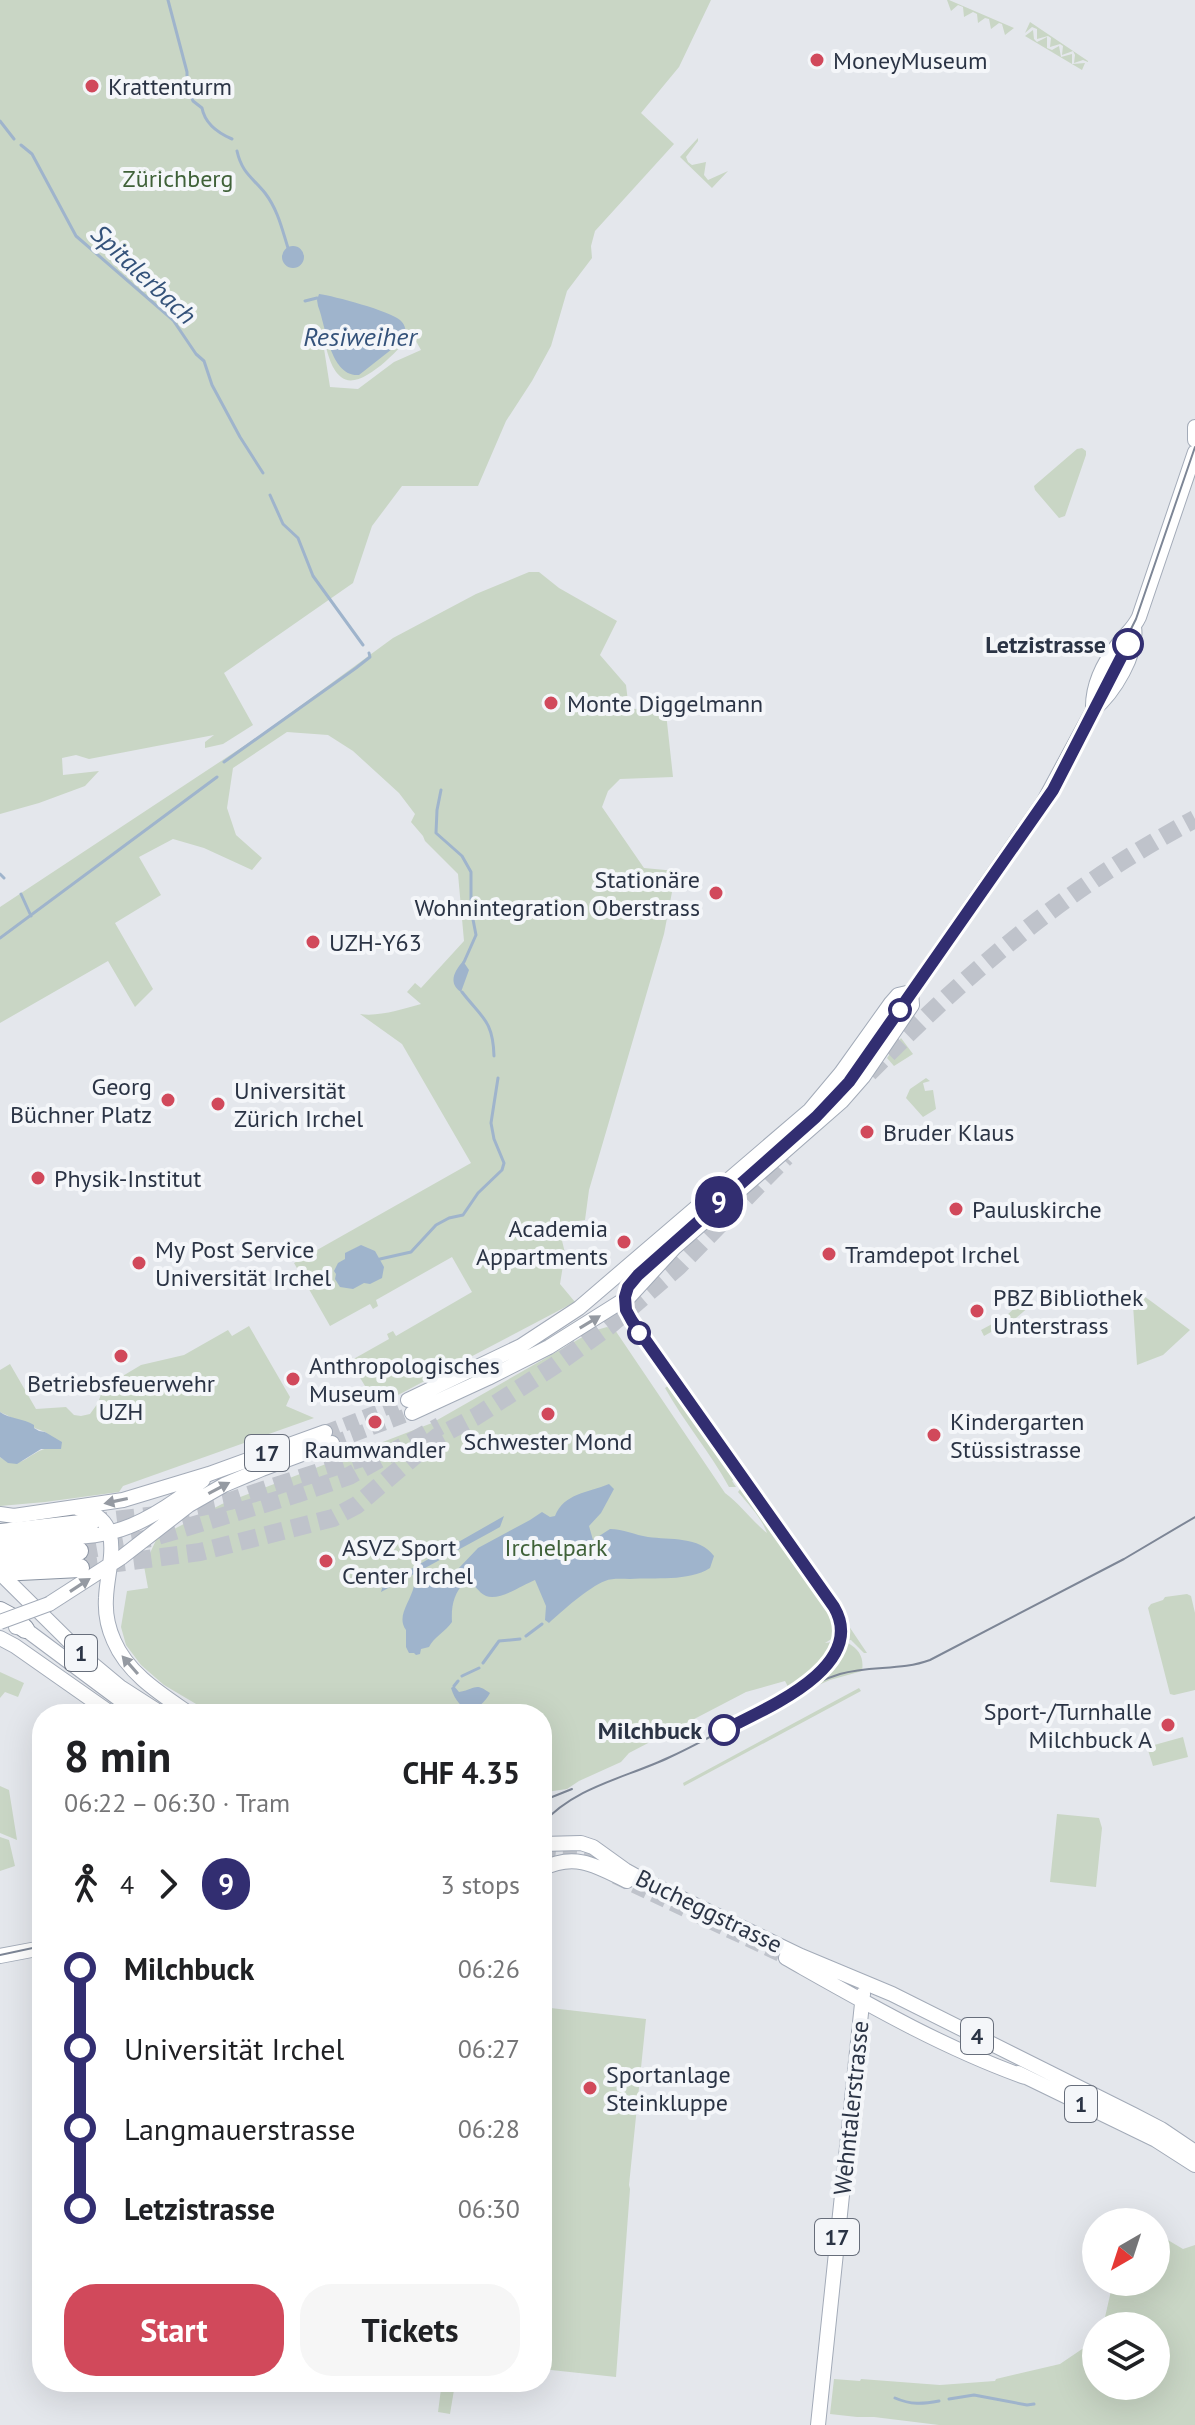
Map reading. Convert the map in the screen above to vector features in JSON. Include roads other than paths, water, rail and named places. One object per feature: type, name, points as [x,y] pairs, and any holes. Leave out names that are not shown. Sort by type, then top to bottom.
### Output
[{"type":"highway","points":[[0,1533],[101,1530]]},
{"type":"highway","points":[[0,1557],[42,1555],[80,1560],[2,1576]]},
{"type":"highway","points":[[0,1611],[25,1629]]},
{"type":"main road","points":[[1195,427],[1195,440]]},
{"type":"main road","points":[[911,992],[898,995],[891,1003],[810,1110],[579,1308],[521,1346],[410,1406],[488,1378],[549,1347],[630,1296],[683,1240],[853,1090],[912,1005],[911,992],[1044,801],[1093,710],[1113,690],[1136,644],[1134,627],[1195,452]]},
{"type":"main road","name":"17","points":[[0,1544],[141,1522],[192,1489],[209,1474],[328,1438],[224,1485],[189,1505],[110,1565]]},
{"type":"main road","points":[[0,1514],[14,1516],[123,1500],[209,1474]]},
{"type":"main road","points":[[75,1508],[103,1522],[101,1530],[112,1548],[105,1603],[107,1622],[121,1655],[154,1689],[176,1704]]},
{"type":"main road","points":[[0,1621],[49,1604],[110,1565]]},
{"type":"main road","name":"1","points":[[2,1576],[110,1679],[147,1704]]},
{"type":"main road","name":"1","points":[[0,1621],[25,1629],[126,1704]]},
{"type":"main road","points":[[0,1638],[98,1704]]},
{"type":"main road","name":"Bucheggstrasse","points":[[552,1845],[581,1843],[593,1847],[643,1880],[801,1956],[864,1981]]},
{"type":"main road","name":"Bucheggstrasse","points":[[552,1864],[580,1861],[598,1866],[777,1953],[838,1985],[862,2002]]},
{"type":"main road","points":[[0,1956],[32,1950]]},
{"type":"main road","name":"Wehntalerstrasse","points":[[818,2425],[864,1981]]},
{"type":"main road","name":"4","points":[[864,1981],[1161,2129],[1195,2154]]},
{"type":"main road","name":"4","points":[[862,2002],[986,2063],[1025,2077]]},
{"type":"main road","name":"1","points":[[1195,2154],[1110,2109],[887,2002],[1025,2077],[1156,2140],[1195,2165]]},
{"type":"water","points":[[289,246],[297,246],[304,257],[297,268],[289,268],[282,261],[282,253]]},
{"type":"water","name":"Resiweiher","points":[[319,294],[394,316],[403,324],[406,338],[359,375],[349,373],[341,368],[331,349],[318,306]]},
{"type":"water","points":[[463,961],[469,970],[461,992],[455,985],[454,977]]},
{"type":"water","points":[[361,1245],[375,1251],[384,1267],[382,1278],[353,1289],[340,1287],[334,1271],[338,1263],[345,1259],[345,1253]]},
{"type":"water","points":[[0,1412],[34,1425],[34,1428],[62,1442],[61,1449],[41,1449],[17,1464],[8,1463],[0,1457]]},
{"type":"water","points":[[609,1484],[614,1489],[601,1513],[589,1526],[593,1540],[610,1529],[692,1542],[714,1556],[710,1568],[682,1577],[608,1580],[584,1594],[549,1623],[545,1620],[546,1606],[535,1580],[492,1597],[465,1581],[454,1600],[452,1622],[429,1647],[421,1649],[420,1654],[409,1653],[402,1620],[414,1586],[436,1574],[458,1569],[478,1548],[542,1512],[550,1517],[555,1516],[571,1498]]},
{"type":"water","points":[[504,1516],[500,1527],[381,1592],[383,1585]]},
{"type":"water","points":[[454,1686],[459,1692],[478,1687],[490,1693],[481,1704],[460,1704],[451,1688]]},
{"type":"waterway","points":[[168,0],[193,101],[202,108],[213,127],[232,139]]},
{"type":"waterway","name":"Spitalerbach","points":[[0,121],[14,139]]},
{"type":"waterway","name":"Spitalerbach","points":[[21,145],[32,154],[76,236],[173,320],[204,361],[212,385],[263,473]]},
{"type":"waterway","points":[[237,151],[245,170],[273,206],[288,248]]},
{"type":"waterway","points":[[305,301],[317,298]]},
{"type":"waterway","name":"Spitalerbach","points":[[270,495],[283,524],[298,538],[313,576],[363,645]]},
{"type":"waterway","name":"Spitalerbach","points":[[224,762],[356,668],[370,657],[369,653]]},
{"type":"waterway","name":"Spitalerbach","points":[[0,938],[217,777]]},
{"type":"waterway","points":[[441,790],[436,833],[462,856],[471,872],[471,909],[476,935],[464,962]]},
{"type":"waterway","points":[[0,874],[4,878]]},
{"type":"waterway","points":[[21,894],[31,916]]},
{"type":"waterway","points":[[462,992],[489,1027],[494,1056]]},
{"type":"waterway","points":[[380,1259],[411,1252],[436,1225],[463,1215],[478,1193],[502,1170],[504,1163],[491,1123],[498,1078]]},
{"type":"waterway","points":[[526,1636],[542,1624]]},
{"type":"waterway","points":[[483,1663],[499,1641],[520,1639]]},
{"type":"waterway","points":[[462,1676],[479,1668]]},
{"type":"waterway","points":[[454,1686],[458,1681]]},
{"type":"waterway","points":[[949,2399],[974,2395],[1034,2404]]},
{"type":"waterway","points":[[895,2398],[917,2403],[939,2401]]},
{"type":"tunnel","points":[[869,1073],[945,999],[1022,933],[1104,873],[1195,819]]},
{"type":"tunnel","points":[[789,1140],[873,1056]]},
{"type":"tunnel","points":[[80,1568],[200,1552],[333,1518],[357,1505],[437,1437],[475,1417],[608,1327],[678,1267],[786,1157]]},
{"type":"tunnel","points":[[325,1432],[408,1400]]},
{"type":"tunnel","points":[[332,1443],[412,1413]]},
{"type":"tunnel","points":[[79,1551],[151,1538],[349,1476],[440,1426]]},
{"type":"tunnel","points":[[90,1523],[173,1513],[230,1501],[368,1456]]},
{"type":"tunnel","points":[[552,1851],[600,1860]]},
{"type":"tunnel","points":[[615,1877],[795,1962]]},
{"type":"tram line","points":[[778,1694],[809,1674],[827,1657],[837,1636],[834,1616],[625,1320],[620,1304],[622,1290],[641,1265],[788,1138],[842,1083],[1031,816],[1057,776],[1136,619],[1195,447]]},
{"type":"tram line","name":"9","points":[[724,1730],[792,1694],[825,1666],[840,1647],[840,1618],[632,1321],[625,1306],[626,1293],[632,1282],[659,1254],[816,1117],[849,1082],[1053,790],[1128,644]]},
{"type":"tram line","points":[[552,1814],[570,1800],[602,1784],[670,1757],[818,1682],[851,1671],[908,1666],[930,1660],[1124,1559],[1195,1517]]},
{"type":"tram line","points":[[552,1797],[572,1789]]},
{"type":"tram line","points":[[0,1955],[32,1948]]},
{"type":"place","name":"MoneyMuseum","points":[[817,60]]},
{"type":"place","name":"Krattenturm","points":[[92,86]]},
{"type":"place","name":"Letzistrasse","points":[[1128,644]]},
{"type":"place","name":"Monte Diggelmann","points":[[551,703]]},
{"type":"place","name":"Stationäre Wohnintegration Oberstrass","points":[[716,893]]},
{"type":"place","name":"UZH-Y63","points":[[313,942]]},
{"type":"place","name":"Georg Büchner Platz","points":[[168,1100]]},
{"type":"place","name":"Universität Zürich Irchel","points":[[218,1104]]},
{"type":"place","name":"Bruder Klaus","points":[[867,1132]]},
{"type":"place","name":"Physik-Institut","points":[[38,1178]]},
{"type":"place","name":"Pauluskirche","points":[[956,1209]]},
{"type":"place","name":"Academia Appartments","points":[[624,1242]]},
{"type":"place","name":"Tramdepot Irchel","points":[[829,1254]]},
{"type":"place","name":"My Post Service Universität Irchel","points":[[139,1263]]},
{"type":"place","name":"PBZ Bibliothek Unterstrass","points":[[977,1311]]},
{"type":"place","name":"Betriebsfeuerwehr UZH","points":[[121,1356]]},
{"type":"place","name":"Anthropologisches Museum","points":[[293,1379]]},
{"type":"place","name":"Schwester Mond","points":[[548,1414]]},
{"type":"place","name":"Raumwandler","points":[[375,1422]]},
{"type":"place","name":"Kindergarten Stüssistrasse","points":[[934,1435]]},
{"type":"place","name":"ASVZ Sport Center Irchel","points":[[326,1561]]},
{"type":"place","name":"Sport-/Turnhalle Milchbuck A","points":[[1168,1725]]},
{"type":"place","name":"Milchbuck","points":[[724,1730]]},
{"type":"place","name":"Sportanlage Steinkluppe","points":[[590,2088]]},
{"type":"park label","name":"Zürichberg","points":[[178,178]]},
{"type":"park label","name":"Irchelpark","points":[[556,1547]]}]
